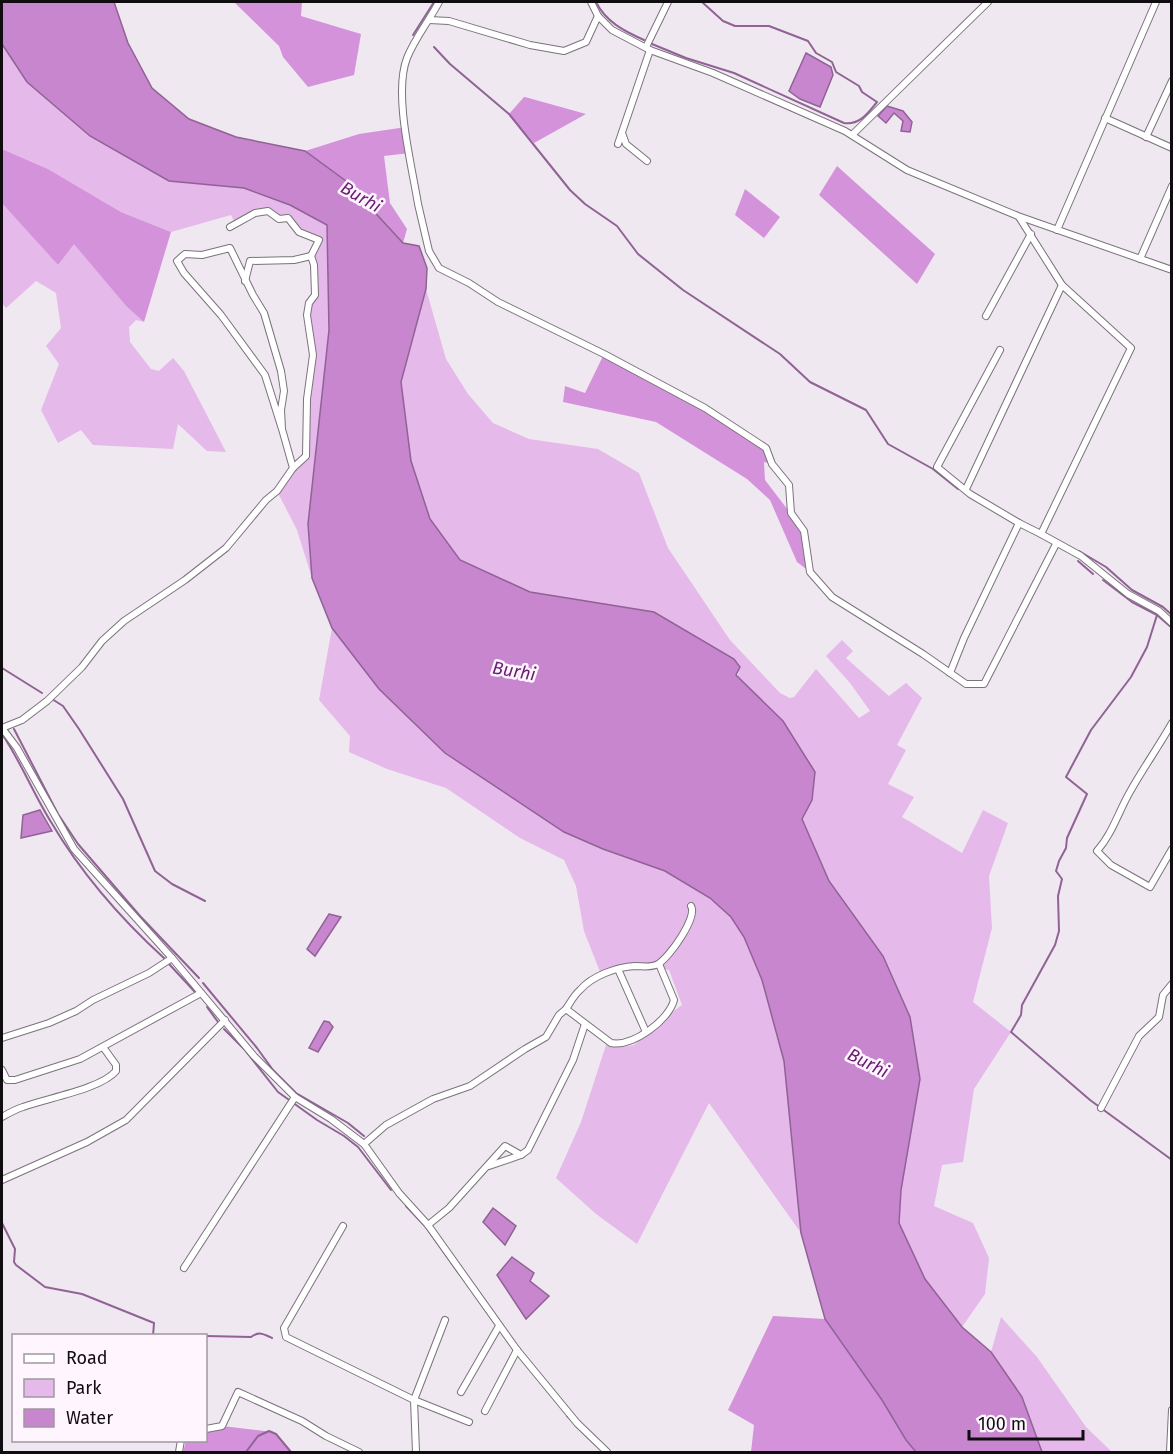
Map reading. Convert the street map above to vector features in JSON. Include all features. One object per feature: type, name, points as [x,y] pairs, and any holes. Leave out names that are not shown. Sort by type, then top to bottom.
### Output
[{"type":"street","points":[[439,2],[406,60],[402,88],[404,118],[423,230],[429,251],[439,268],[469,283],[498,302],[604,354],[705,408],[766,448],[772,464],[789,485],[791,513],[804,531],[810,572],[832,597],[966,684],[984,684],[1056,544]]},
{"type":"street","points":[[591,2],[598,16],[612,30],[648,48],[713,73],[852,135],[907,170],[1018,216],[1172,270]]},
{"type":"street","points":[[618,144],[648,48],[668,2]]},
{"type":"street","points":[[852,135],[988,2]]},
{"type":"street","points":[[1057,230],[1156,2]]},
{"type":"street","points":[[429,20],[449,21],[530,45],[564,51],[586,42],[598,16]]},
{"type":"street","points":[[1146,136],[1172,81]]},
{"type":"street","points":[[1105,118],[1172,148]]},
{"type":"street","points":[[622,133],[626,144],[648,160]]},
{"type":"street","points":[[1140,259],[1172,186]]},
{"type":"street","points":[[230,227],[255,213],[268,211],[279,219],[288,218],[299,232],[319,240],[311,255],[314,265],[315,295],[309,303],[307,315],[313,355],[307,399],[306,456],[293,468],[278,491],[266,500],[226,549],[124,621],[102,641],[82,667],[48,701],[22,720],[2,728],[17,748],[74,849],[172,958],[293,1100],[331,1119],[363,1144],[399,1193],[428,1225],[517,1350],[577,1423],[607,1452]]},
{"type":"street","points":[[1018,216],[1062,285],[1131,348],[1041,534]]},
{"type":"street","points":[[986,316],[1031,234]]},
{"type":"street","points":[[282,429],[281,410],[284,391],[281,371],[264,313],[230,248],[202,255],[185,254],[177,261],[184,273],[221,315],[265,375],[293,468]]},
{"type":"street","points":[[245,280],[250,261],[294,260],[311,255]]},
{"type":"street","points":[[966,489],[1062,285]]},
{"type":"street","points":[[1000,350],[937,467],[1020,524],[1081,556],[1128,594],[1159,611],[1172,623]]},
{"type":"street","points":[[950,673],[964,638],[1020,524]]},
{"type":"street","points":[[1172,723],[1131,790],[1105,842],[1097,851],[1111,865],[1150,888],[1172,849]]},
{"type":"street","points":[[363,1144],[386,1125],[433,1099],[470,1086],[546,1037],[580,989],[595,978],[618,969],[659,964],[684,933],[693,917],[694,910],[691,906]]},
{"type":"street","points":[[2,1038],[49,1023],[76,1011],[93,1000],[149,973],[172,958]]},
{"type":"street","points":[[566,1009],[611,1043],[633,1040],[668,1015],[674,999],[659,964]]},
{"type":"street","points":[[618,969],[646,1032]]},
{"type":"street","points":[[1101,1108],[1139,1036],[1159,1017],[1163,995],[1172,984]]},
{"type":"street","points":[[2,1070],[7,1080],[15,1080],[80,1059],[201,993]]},
{"type":"street","points":[[2,1180],[87,1142],[126,1120],[225,1020]]},
{"type":"street","points":[[488,1166],[521,1155],[528,1150],[573,1060],[585,1023]]},
{"type":"street","points":[[2,1117],[22,1107],[90,1086],[113,1076],[116,1065],[103,1047]]},
{"type":"street","points":[[184,1268],[293,1100]]},
{"type":"street","points":[[428,1225],[448,1208],[505,1146],[521,1155]]},
{"type":"street","points":[[343,1226],[284,1328],[286,1338],[414,1400],[469,1422]]},
{"type":"street","points":[[416,1452],[414,1400],[446,1320]]},
{"type":"street","points":[[461,1392],[499,1326]]},
{"type":"street","points":[[484,1411],[517,1350]]},
{"type":"street","points":[[207,1429],[222,1426],[238,1392],[302,1421],[359,1452]]},
{"type":"street","points":[[1170,1452],[1172,1410]]},
{"type":"green space","points":[[2,44],[27,82],[90,136],[169,181],[244,188],[290,205],[327,225],[329,330],[308,524],[312,578],[297,530],[277,491],[306,456],[313,355],[307,315],[315,295],[311,256],[319,240],[299,232],[289,218],[279,217],[265,211],[252,214],[235,223],[231,215],[171,232],[121,212],[48,169],[2,149]]},
{"type":"green space","points":[[2,202],[58,265],[74,243],[127,307],[144,322],[136,320],[129,327],[130,342],[151,369],[159,371],[173,358],[184,371],[226,452],[207,451],[178,424],[173,449],[93,445],[81,430],[58,443],[41,410],[59,364],[46,346],[61,328],[56,293],[36,281],[6,308],[2,303]]},
{"type":"green space","points":[[426,289],[446,359],[468,394],[493,423],[529,439],[598,449],[639,473],[668,548],[730,640],[780,693],[790,698],[794,697],[816,669],[859,718],[870,711],[850,683],[826,656],[842,640],[853,651],[846,658],[889,696],[906,683],[922,698],[897,745],[906,750],[888,784],[914,797],[902,817],[962,853],[983,810],[1008,823],[989,876],[992,928],[973,1002],[1011,1032],[974,1089],[963,1162],[942,1165],[934,1206],[973,1223],[989,1258],[985,1294],[962,1327],[925,1279],[899,1223],[901,1190],[920,1079],[883,956],[829,881],[802,819],[812,800],[783,721],[738,676],[740,667],[734,659],[655,612],[530,592],[460,560],[430,519],[411,461],[401,382]]},
{"type":"green space","points":[[332,628],[379,689],[445,753],[564,832],[603,849],[665,871],[710,898],[731,917],[744,937],[762,980],[784,1061],[801,1233],[709,1103],[637,1244],[596,1214],[556,1178],[581,1122],[606,1045],[622,1047],[634,1045],[658,1022],[682,1005],[669,970],[638,964],[600,972],[584,931],[576,886],[564,860],[520,838],[446,788],[387,769],[349,752],[350,736],[319,700]]},
{"type":"green space","points":[[1001,1317],[1037,1357],[1086,1427],[1112,1452],[1042,1452],[1022,1397],[991,1352]]},
{"type":"shaded area","points":[[234,2],[302,2],[301,16],[361,34],[354,75],[308,87],[283,57],[279,46]]},
{"type":"shaded area","points":[[524,97],[586,114],[534,143],[509,114]]},
{"type":"shaded area","points":[[406,127],[410,153],[384,156],[390,203],[407,229],[403,243],[346,181],[305,151],[359,134]]},
{"type":"shaded area","points":[[2,149],[48,169],[121,212],[171,232],[144,322],[127,307],[74,244],[58,265],[2,203]]},
{"type":"shaded area","points":[[837,166],[935,254],[917,284],[819,195]]},
{"type":"shaded area","points":[[745,189],[780,217],[764,238],[735,215]]},
{"type":"shaded area","points":[[604,354],[656,381],[766,448],[772,464],[764,462],[765,480],[804,531],[810,572],[797,562],[770,500],[747,479],[656,422],[563,402],[565,386],[585,393]]},
{"type":"shaded area","points":[[773,1316],[825,1319],[916,1452],[751,1452],[754,1425],[728,1410]]},
{"type":"shaded area","points":[[222,1426],[273,1432],[291,1452],[183,1452],[186,1442],[207,1442],[207,1429]]},
{"type":"water","name":"Burhi","points":[[2,2],[114,2],[128,43],[152,88],[189,119],[236,137],[305,151],[346,181],[403,243],[419,246],[427,268],[426,289],[401,382],[411,461],[430,519],[460,560],[530,592],[654,612],[734,659],[740,667],[736,675],[783,721],[815,772],[812,800],[802,819],[829,881],[883,956],[910,1017],[920,1079],[901,1190],[899,1223],[925,1279],[962,1327],[991,1352],[1022,1397],[1042,1452],[916,1452],[825,1319],[801,1233],[784,1061],[762,980],[744,937],[731,917],[710,898],[665,871],[603,849],[564,832],[445,753],[379,689],[332,628],[312,578],[308,524],[329,330],[327,225],[290,205],[244,188],[169,181],[90,136],[27,82],[2,44]]},
{"type":"water","points":[[806,53],[831,67],[833,75],[820,107],[800,99],[789,91]]},
{"type":"water","points":[[887,106],[903,111],[912,122],[910,132],[901,131],[903,121],[894,113],[886,123],[878,116]]},
{"type":"water","points":[[40,810],[52,831],[21,838],[23,815]]},
{"type":"water","points":[[329,914],[341,917],[315,956],[307,949]]},
{"type":"water","points":[[324,1021],[329,1022],[333,1027],[318,1052],[309,1048]]},
{"type":"water","points":[[493,1208],[516,1226],[505,1245],[483,1222]]},
{"type":"water","points":[[512,1257],[534,1273],[530,1281],[549,1296],[526,1319],[497,1275]]},
{"type":"waterway","points":[[413,35],[434,2]]},
{"type":"waterway","points":[[596,2],[610,20],[644,40]]},
{"type":"waterway","points":[[652,44],[686,58],[734,73],[844,123],[859,120],[877,102],[862,92],[859,86],[836,72],[832,62],[816,53],[808,41],[769,26],[735,26],[723,21],[702,2],[698,2]]},
{"type":"waterway","points":[[434,47],[450,64],[509,114],[570,190],[585,204],[617,226],[638,254],[683,290],[780,354],[810,382],[866,410],[888,444],[933,469],[958,489]]},
{"type":"waterway","points":[[1079,551],[1106,567],[1132,590],[1163,607],[1172,615]]},
{"type":"waterway","points":[[1078,561],[1093,574]]},
{"type":"waterway","points":[[1103,580],[1132,602],[1157,615],[1172,628]]},
{"type":"waterway","points":[[1157,615],[1147,647],[1131,677],[1091,730],[1066,777],[1087,794],[1067,838],[1066,848],[1056,871],[1062,879],[1058,896],[1059,931],[1055,945],[1022,1005],[1021,1015],[1011,1032],[1090,1100],[1172,1160]]},
{"type":"waterway","points":[[2,668],[42,693]]},
{"type":"waterway","points":[[52,699],[63,706],[123,799],[155,871],[172,884],[205,901]]},
{"type":"waterway","points":[[14,729],[58,814],[78,844],[140,916],[199,978]]},
{"type":"waterway","points":[[2,734],[75,859],[118,912],[165,959]]},
{"type":"waterway","points":[[169,964],[195,992]]},
{"type":"waterway","points":[[203,983],[273,1070],[296,1093],[348,1123],[364,1136]]},
{"type":"waterway","points":[[207,1007],[218,1022]]},
{"type":"waterway","points":[[224,1029],[244,1049],[278,1092],[358,1147],[391,1190]]},
{"type":"waterway","points":[[406,1206],[425,1226],[460,1275]]},
{"type":"waterway","points":[[2,1223],[15,1249],[14,1262],[16,1265],[45,1287],[82,1294],[154,1323],[153,1334]]},
{"type":"waterway","points":[[207,1336],[251,1337],[264,1334],[272,1338]]},
{"type":"waterway","points":[[567,1416],[574,1423]]},
{"type":"waterway","points":[[577,1427],[601,1450]]},
{"type":"waterway","points":[[246,1452],[258,1436],[269,1431],[276,1434],[291,1452]]}]
